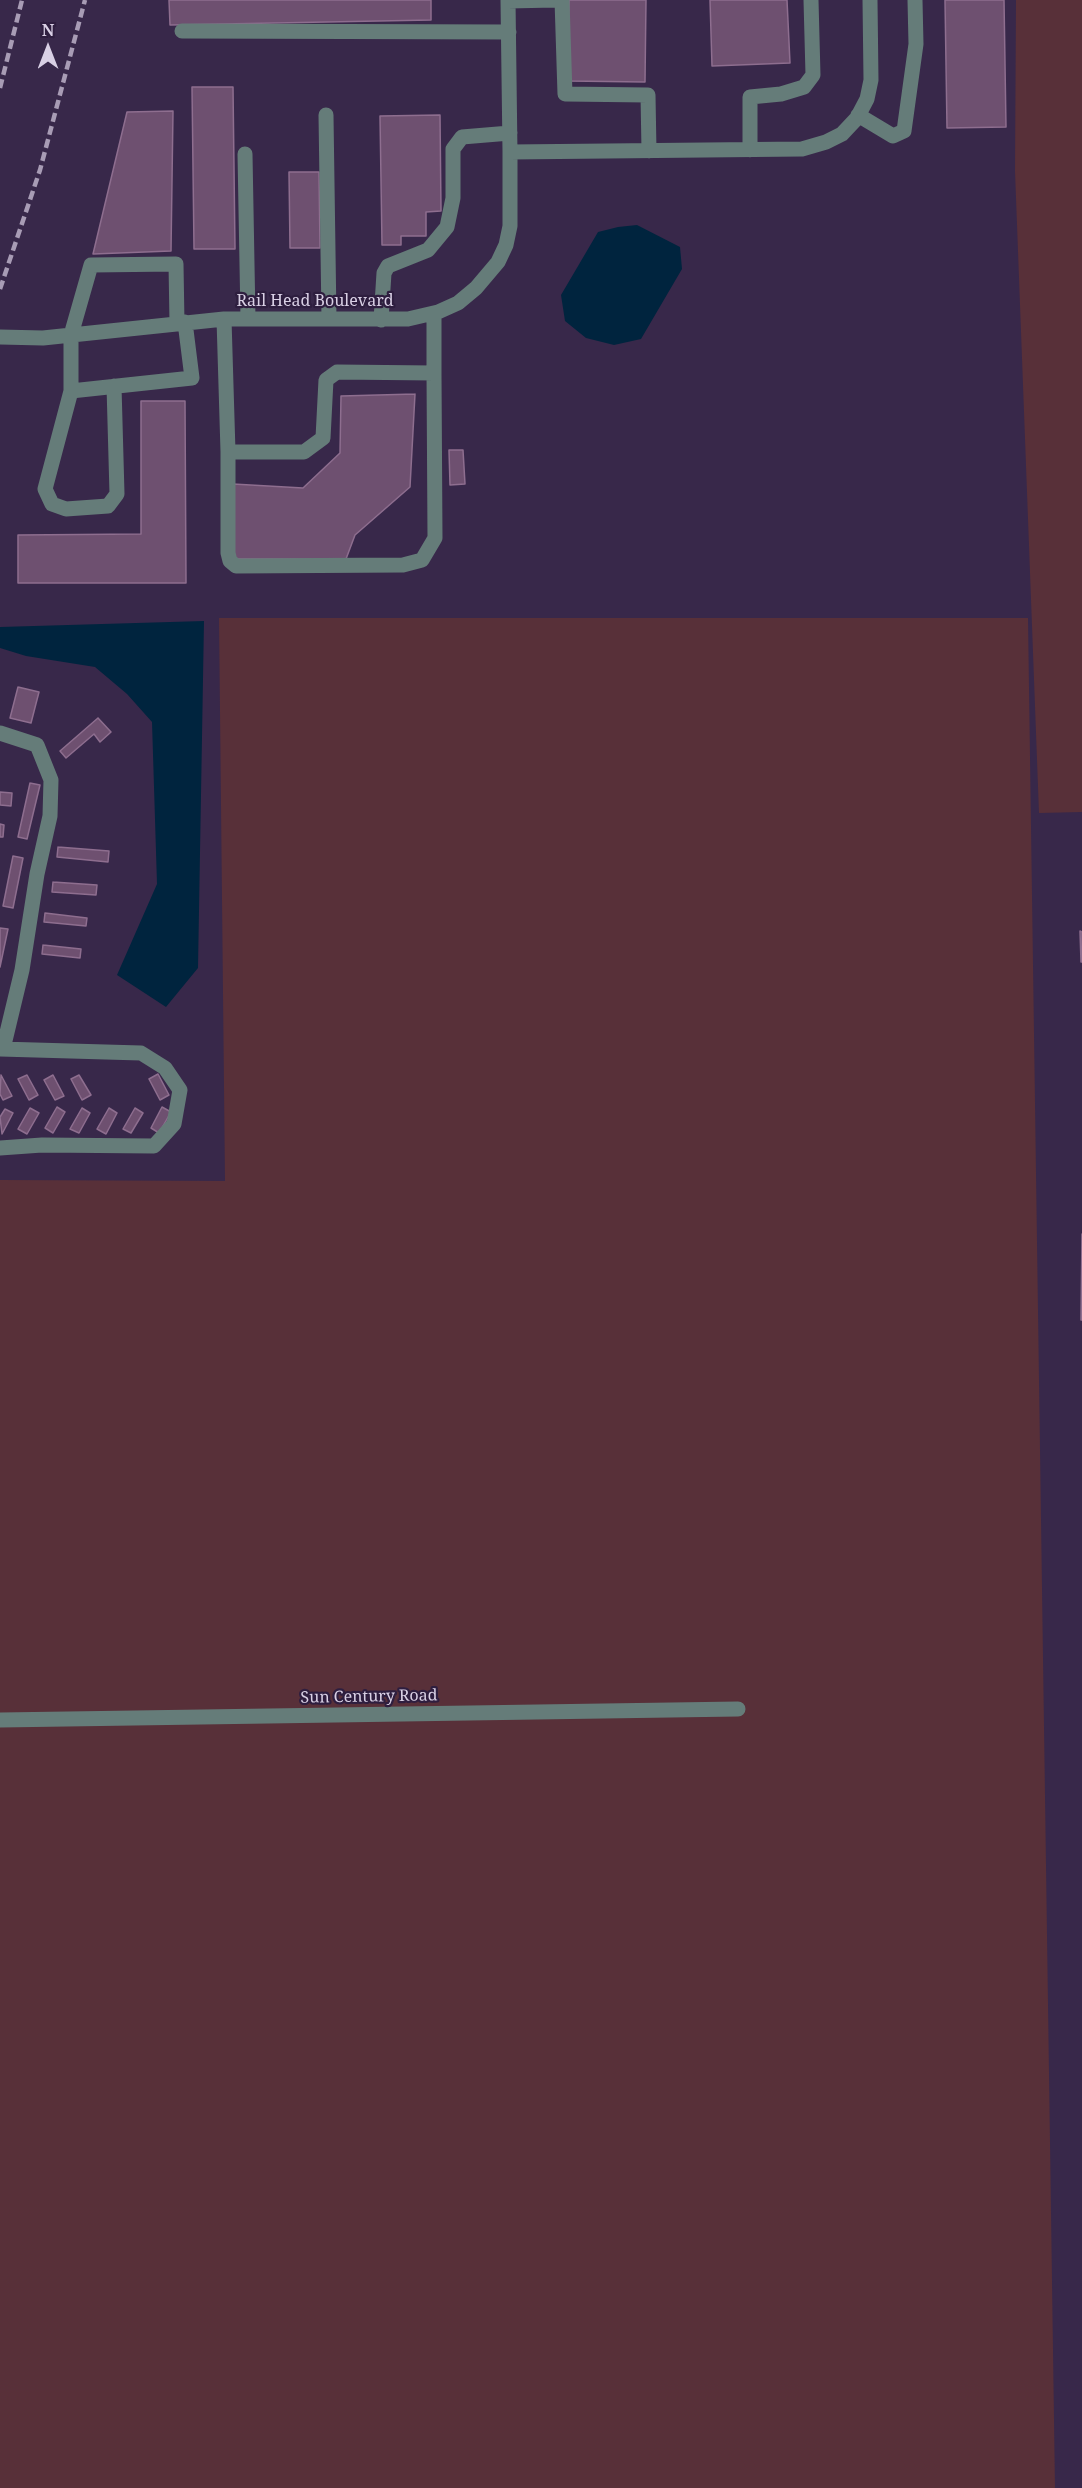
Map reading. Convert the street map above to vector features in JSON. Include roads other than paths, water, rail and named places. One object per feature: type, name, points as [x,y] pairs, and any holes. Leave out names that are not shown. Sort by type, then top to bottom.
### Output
[{"type":"street","points":[[508,1],[555,0]]},
{"type":"street","points":[[562,0],[565,94],[648,95],[649,151]]},
{"type":"street","points":[[750,150],[750,97],[781,94],[804,87],[813,75],[811,0]]},
{"type":"street","points":[[510,152],[802,149],[826,142],[842,134],[858,115],[867,99],[871,80],[870,0]]},
{"type":"street","points":[[858,115],[893,136],[904,131],[916,44],[915,0]]},
{"type":"street","name":"Rail Head Boulevard","points":[[0,337],[71,335],[224,320],[408,319],[434,313],[458,303],[476,288],[498,262],[506,245],[510,226],[508,1]]},
{"type":"street","points":[[182,32],[508,32]]},
{"type":"street","points":[[326,115],[329,319]]},
{"type":"street","points":[[381,320],[384,273],[388,266],[428,250],[447,227],[453,198],[453,149],[462,137],[510,133]]},
{"type":"street","points":[[245,154],[248,319]]},
{"type":"street","points":[[71,391],[114,386],[192,378],[181,323],[177,264],[91,265],[71,335],[71,391],[45,489],[52,504],[66,509],[108,506],[117,494],[114,386]]},
{"type":"street","points":[[224,320],[228,553],[230,561],[236,566],[403,565],[422,560],[435,538],[434,313]]},
{"type":"street","points":[[228,452],[304,452],[323,438],[326,380],[337,372],[434,373]]},
{"type":"street","points":[[0,734],[37,745],[51,780],[50,816],[22,970],[2,1049],[141,1053],[165,1068],[180,1090],[174,1124],[154,1146],[42,1145],[0,1148]]},
{"type":"street","name":"Sun Century Road","points":[[0,1720],[738,1709]]},
{"type":"water","points":[[637,225],[680,247],[682,269],[641,339],[614,345],[586,338],[565,321],[561,295],[598,232]]},
{"type":"water","points":[[204,621],[198,968],[166,1007],[117,975],[157,884],[152,722],[127,694],[95,667],[26,656],[0,648],[0,627]]},
{"type":"railway","points":[[0,88],[22,0]]},
{"type":"railway","points":[[0,289],[40,170],[85,0]]}]
